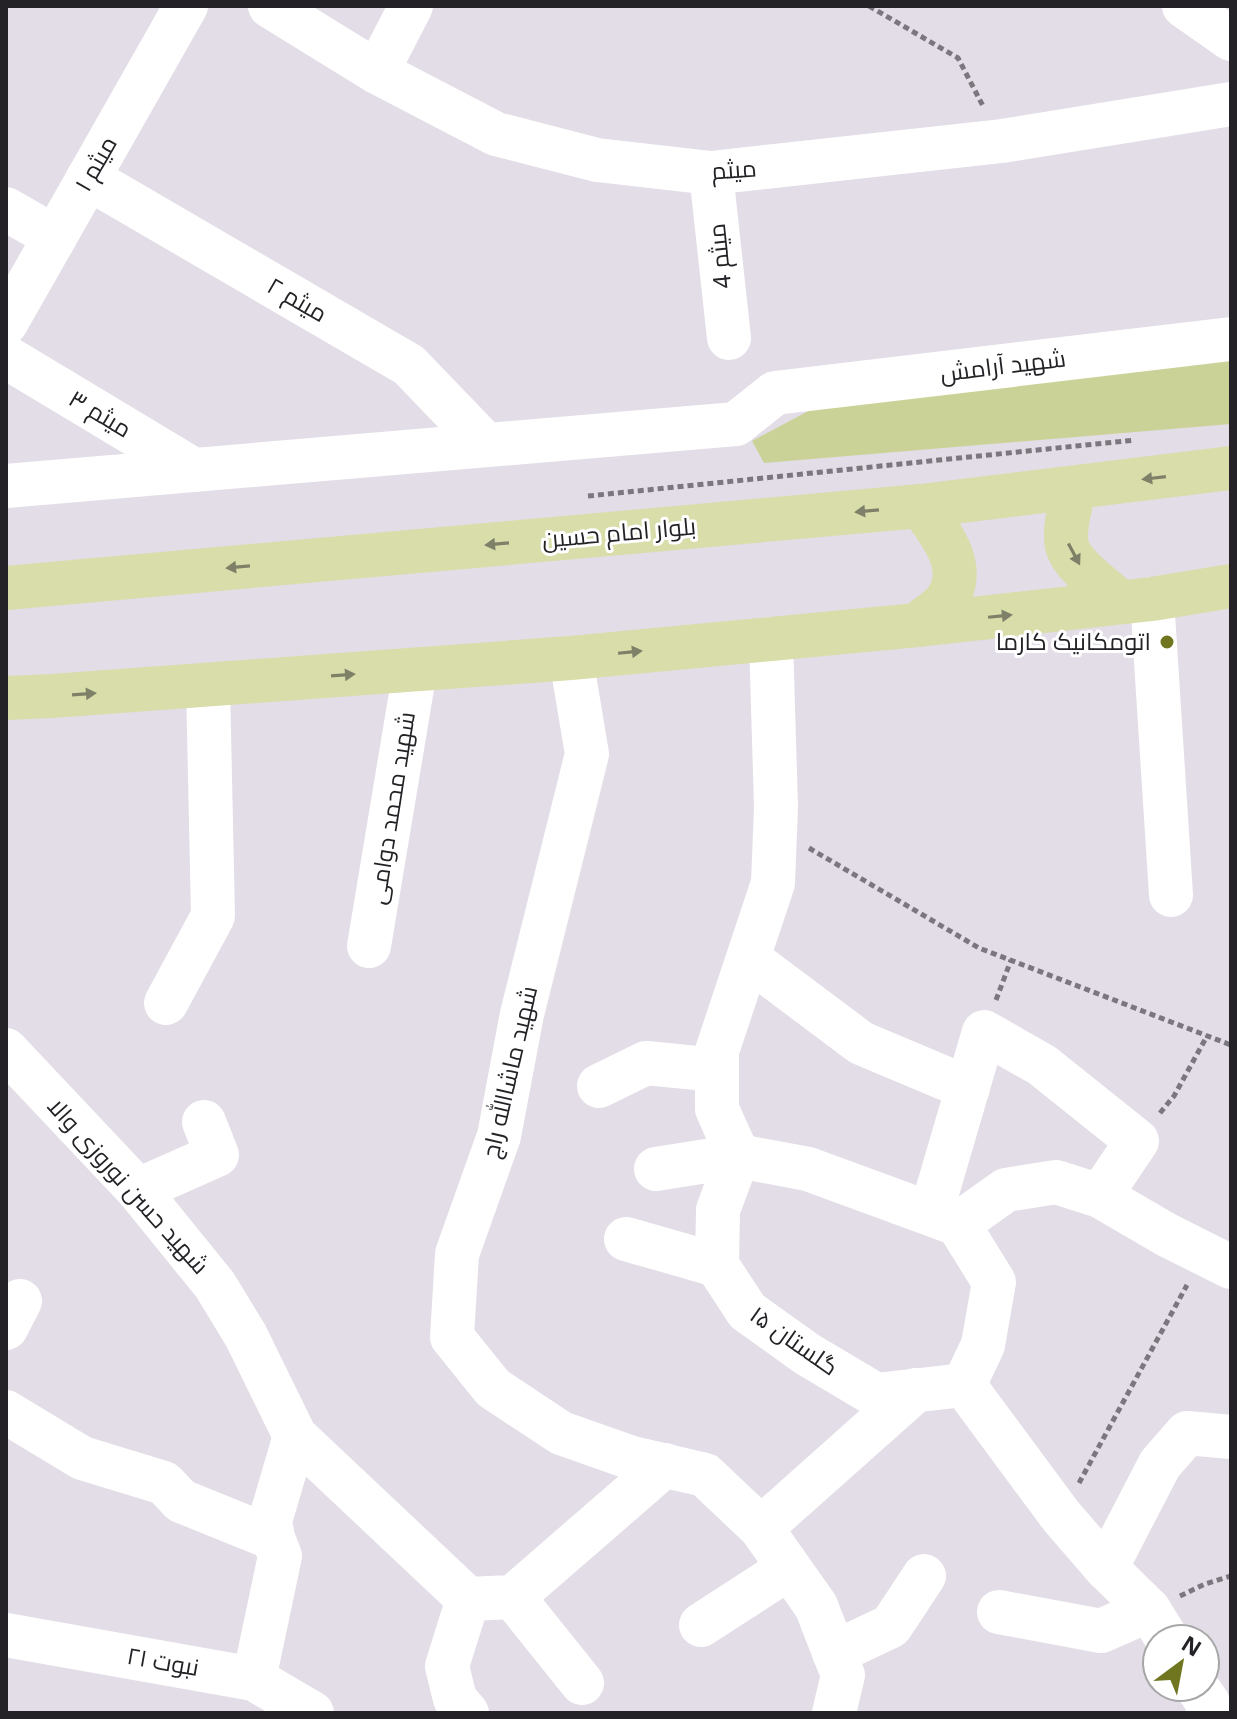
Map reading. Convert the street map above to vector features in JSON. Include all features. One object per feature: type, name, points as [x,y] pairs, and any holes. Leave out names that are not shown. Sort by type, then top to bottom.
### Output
[{"type":"main road","name":"بلوار امام حسین","points":[[6,588],[921,506],[1231,468]]},
{"type":"main road","points":[[1074,488],[1066,532],[1074,560],[1136,601]]},
{"type":"main road","points":[[917,625],[946,600],[953,583],[954,561],[949,546],[921,506]]},
{"type":"main road","points":[[6,698],[571,658],[917,625],[1136,601],[1231,586]]},
{"type":"street","name":"میثم ۱","points":[[6,323],[186,6]]},
{"type":"street","name":"میثم","points":[[270,6],[377,72],[496,134],[597,160],[711,173],[1002,141],[1231,104]]},
{"type":"street","points":[[377,72],[411,6]]},
{"type":"street","points":[[1184,6],[1231,39]]},
{"type":"street","name":"میثم 4","points":[[711,173],[729,338]]},
{"type":"street","name":"میثم ۲","points":[[88,178],[409,365],[486,445]]},
{"type":"street","points":[[6,209],[55,237]]},
{"type":"street","name":"شهید آرامش","points":[[486,445],[736,424],[775,393],[1231,339]]},
{"type":"street","name":"میثم ۳","points":[[6,357],[194,470]]},
{"type":"street","points":[[6,486],[486,445]]},
{"type":"street","points":[[1136,601],[1171,895]]},
{"type":"street","points":[[626,1239],[717,1265],[718,1210],[738,1156],[717,1109],[717,1051],[773,883],[776,807],[771,639]]},
{"type":"street","name":"شهید ماشاالله راج","points":[[571,658],[587,754],[522,1014],[499,1136],[457,1254],[452,1337],[493,1388],[561,1433],[632,1458],[705,1475],[761,1528],[816,1606],[843,1675],[834,1713]]},
{"type":"street","name":"شهید محمد دوامی","points":[[369,946],[415,670]]},
{"type":"street","points":[[166,1003],[213,916],[208,685]]},
{"type":"street","points":[[749,959],[861,1043],[968,1088]]},
{"type":"street","points":[[945,1219],[968,1088],[984,1032],[1042,1065],[1137,1141],[1100,1196]]},
{"type":"street","name":"شهید حسن نوروزی والا","points":[[6,1050],[138,1190],[215,1285],[246,1336],[295,1436],[468,1599]]},
{"type":"street","points":[[599,1086],[646,1063],[717,1070]]},
{"type":"street","points":[[138,1190],[217,1155],[204,1122]]},
{"type":"street","points":[[656,1169],[738,1156],[808,1169],[945,1219],[994,1282],[983,1345],[964,1385],[1061,1516],[1156,1623]]},
{"type":"street","points":[[945,1219],[1006,1190],[1056,1182],[1100,1196],[1218,1260]]},
{"type":"street","name":"گلستان ۱۵","points":[[717,1265],[747,1311],[807,1354],[876,1395],[964,1385]]},
{"type":"street","points":[[761,1528],[916,1390]]},
{"type":"street","points":[[6,1412],[82,1458],[164,1483],[181,1501],[273,1538]]},
{"type":"street","points":[[1106,1568],[1160,1464],[1187,1433],[1231,1437]]},
{"type":"street","points":[[254,1679],[280,1556],[270,1521],[295,1436]]},
{"type":"street","points":[[467,1713],[455,1699],[447,1666],[468,1599],[513,1597],[665,1465]]},
{"type":"street","points":[[701,1625],[789,1568]]},
{"type":"street","points":[[834,1653],[891,1626],[924,1576]]},
{"type":"street","points":[[513,1597],[582,1683]]},
{"type":"street","points":[[999,1612],[1101,1631],[1141,1627]]},
{"type":"street","name":"نبوت ۲۱","points":[[6,1635],[254,1679],[312,1713]]},
{"type":"path","points":[[869,6],[958,58],[1002,141]]},
{"type":"path","points":[[583,497],[1138,439]]},
{"type":"path","points":[[775,829],[979,948],[1231,1045]]},
{"type":"path","points":[[1137,1141],[1174,1096],[1207,1036]]},
{"type":"path","points":[[1061,1516],[1218,1260]]},
{"type":"path","points":[[1160,1623],[1205,1584],[1231,1576]]},
{"type":"green space","points":[[1231,360],[1231,424],[764,463],[752,441],[814,408]]},
{"type":"place","name":"اتومکانیک کارما","points":[[1167,642]]}]
